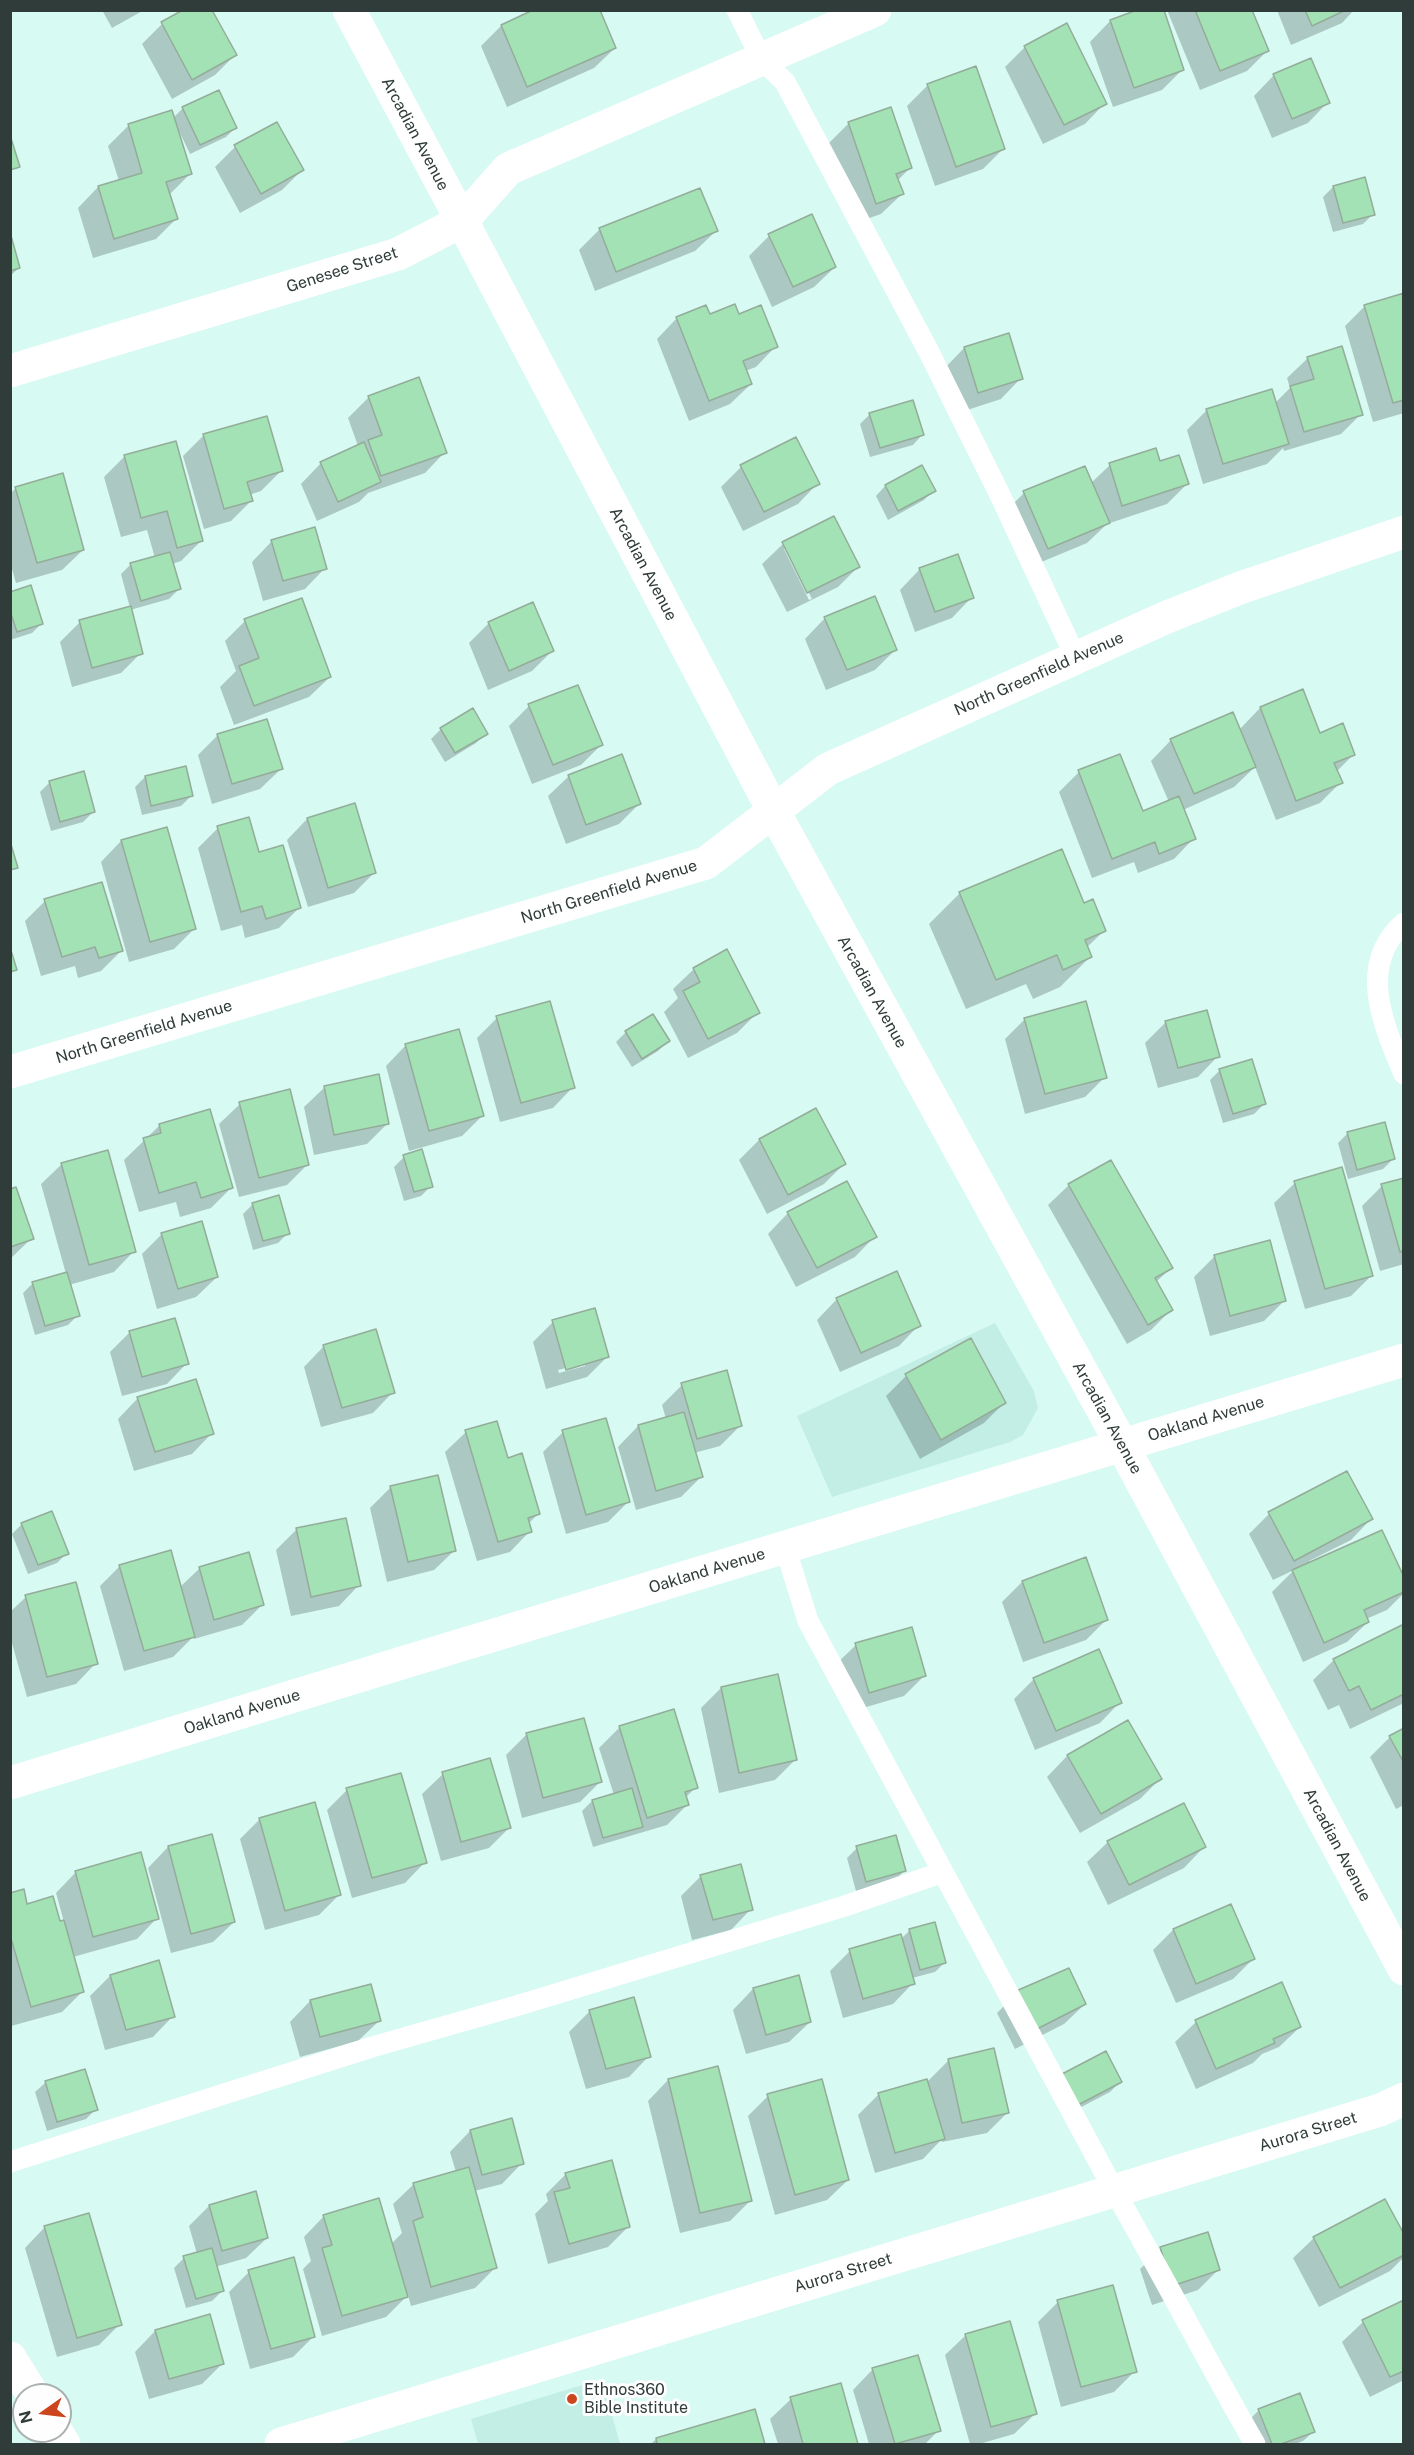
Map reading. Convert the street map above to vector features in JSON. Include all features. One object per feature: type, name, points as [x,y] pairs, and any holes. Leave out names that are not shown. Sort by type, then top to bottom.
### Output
[{"type":"street","name":"Arcadian Avenue","points":[[348,10],[462,221],[772,810],[1122,1445],[1404,1969]]},
{"type":"street","name":"Genesee Street","points":[[10,371],[398,254],[462,221],[508,169],[875,10]]},
{"type":"street","name":"North Greenfield Avenue","points":[[10,1072],[706,863],[828,769],[1076,658],[1240,588],[1404,532]]},
{"type":"street","name":"Oakland Avenue","points":[[10,1783],[1404,1360]]},
{"type":"street","name":"Aurora Street","points":[[281,2445],[820,2279],[1115,2192],[1380,2110],[1404,2099]]},
{"type":"street","points":[[10,2358],[26,2383]]},
{"type":"lane","points":[[737,10],[762,60],[785,82],[923,341],[1000,495],[1076,658]]},
{"type":"lane","points":[[1404,922],[1385,949],[1376,978],[1379,1007],[1404,1074]]},
{"type":"lane","points":[[785,1547],[808,1621],[1115,2192],[1159,2267],[1255,2445]]},
{"type":"lane","points":[[10,2162],[372,2047],[516,2006],[845,1906],[943,1872]]},
{"type":"shaded area","points":[[995,1323],[1034,1391],[1038,1408],[1023,1435],[1010,1442],[832,1497],[797,1416]]},
{"type":"shaded area","name":"Ethnos360 Bible Institute","points":[[602,2379],[620,2444],[478,2444],[471,2419]]},
{"type":"building","points":[[183,10],[212,10],[237,55],[192,80],[161,22]]},
{"type":"building","points":[[533,10],[600,10],[616,48],[527,87],[501,25]]},
{"type":"building","points":[[1137,10],[1164,10],[1184,70],[1134,88],[1110,20]]},
{"type":"building","points":[[1195,10],[1252,10],[1269,51],[1220,71]]},
{"type":"building","points":[[1305,10],[1346,10],[1312,26]]},
{"type":"building","points":[[1067,23],[1107,104],[1064,125],[1024,46]]},
{"type":"building","points":[[1311,58],[1330,103],[1292,119],[1273,74]]},
{"type":"building","points":[[976,66],[1005,149],[956,167],[927,84]]},
{"type":"building","points":[[219,90],[237,128],[200,145],[182,107]]},
{"type":"building","points":[[891,107],[912,168],[896,174],[904,194],[876,204],[848,122]]},
{"type":"building","points":[[172,110],[192,174],[166,182],[178,219],[114,239],[98,186],[142,173],[128,124]]},
{"type":"building","points":[[277,122],[304,170],[261,194],[234,145]]},
{"type":"building","points":[[10,135],[20,167],[10,170]]},
{"type":"building","points":[[1365,177],[1375,215],[1343,223],[1333,186]]},
{"type":"building","points":[[700,188],[718,231],[616,272],[599,228]]},
{"type":"building","points":[[812,214],[836,267],[793,287],[768,234]]},
{"type":"building","points":[[10,232],[20,268],[10,271]]},
{"type":"building","points":[[1404,293],[1404,400],[1393,403],[1364,305]]},
{"type":"building","points":[[735,304],[739,314],[761,305],[778,347],[743,361],[752,384],[709,401],[676,317],[706,305],[710,314]]},
{"type":"building","points":[[1009,333],[1023,379],[978,393],[964,347]]},
{"type":"building","points":[[1342,346],[1363,415],[1304,432],[1290,386],[1314,379],[1307,357]]},
{"type":"building","points":[[419,377],[447,453],[381,476],[368,440],[382,435],[368,396]]},
{"type":"building","points":[[1272,389],[1289,444],[1223,464],[1206,409]]},
{"type":"building","points":[[913,400],[924,435],[880,448],[869,413]]},
{"type":"building","points":[[267,416],[283,471],[247,482],[253,501],[224,509],[203,434]]},
{"type":"building","points":[[796,437],[820,484],[764,512],[740,465]]},
{"type":"building","points":[[176,441],[203,541],[177,548],[167,511],[141,518],[124,455]]},
{"type":"building","points":[[364,442],[381,482],[338,502],[320,462]]},
{"type":"building","points":[[1156,448],[1160,461],[1179,455],[1189,484],[1122,506],[1109,463]]},
{"type":"building","points":[[922,465],[936,491],[898,511],[885,485]]},
{"type":"building","points":[[1085,466],[1110,523],[1048,549],[1023,491]]},
{"type":"building","points":[[63,473],[84,550],[37,563],[15,487]]},
{"type":"building","points":[[834,516],[860,567],[807,593],[782,542]]},
{"type":"building","points":[[315,527],[327,569],[283,581],[271,540]]},
{"type":"building","points":[[170,552],[181,589],[141,601],[130,563]]},
{"type":"building","points":[[958,554],[974,598],[935,612],[919,568]]},
{"type":"building","points":[[31,585],[43,624],[17,632],[10,611],[10,592]]},
{"type":"building","points":[[875,596],[897,650],[847,670],[824,617]]},
{"type":"building","points":[[302,598],[331,677],[254,706],[239,666],[259,658],[244,619]]},
{"type":"building","points":[[533,602],[554,651],[509,671],[488,622]]},
{"type":"building","points":[[131,606],[143,654],[92,668],[79,620]]},
{"type":"building","points":[[578,685],[603,745],[553,765],[528,704]]},
{"type":"building","points":[[1303,689],[1320,733],[1343,723],[1355,755],[1334,763],[1343,783],[1296,801],[1260,707]]},
{"type":"building","points":[[473,708],[488,734],[455,753],[440,728]]},
{"type":"building","points":[[1233,712],[1256,767],[1194,794],[1170,739]]},
{"type":"building","points":[[267,719],[283,769],[232,784],[217,734]]},
{"type":"building","points":[[622,754],[641,804],[586,825],[568,775]]},
{"type":"building","points":[[1120,754],[1143,811],[1179,796],[1196,839],[1159,854],[1155,842],[1112,859],[1078,770]]},
{"type":"building","points":[[186,766],[193,796],[151,806],[145,776]]},
{"type":"building","points":[[84,771],[95,812],[60,822],[49,781]]},
{"type":"building","points":[[355,803],[376,873],[328,888],[307,818]]},
{"type":"building","points":[[249,817],[259,852],[283,845],[301,908],[266,919],[262,906],[241,912],[217,826]]},
{"type":"building","points":[[167,827],[196,929],[150,942],[121,840]]},
{"type":"building","points":[[10,841],[18,868],[10,870]]},
{"type":"building","points":[[1062,849],[1084,903],[1093,899],[1106,931],[1085,940],[1092,957],[1063,970],[1057,955],[996,980],[959,892]]},
{"type":"building","points":[[102,882],[123,951],[99,958],[95,947],[62,957],[44,899]]},
{"type":"building","points":[[10,947],[17,970],[10,972]]},
{"type":"building","points":[[727,949],[760,1013],[708,1039],[683,991],[700,982],[693,968]]},
{"type":"building","points":[[550,1001],[575,1088],[521,1103],[496,1016]]},
{"type":"building","points":[[1086,1001],[1107,1078],[1045,1094],[1024,1018]]},
{"type":"building","points":[[1207,1010],[1220,1057],[1178,1068],[1165,1021]]},
{"type":"building","points":[[653,1014],[670,1041],[642,1059],[625,1031]]},
{"type":"building","points":[[459,1029],[484,1116],[429,1131],[405,1044]]},
{"type":"building","points":[[1252,1059],[1266,1104],[1233,1114],[1219,1069]]},
{"type":"building","points":[[379,1074],[389,1124],[334,1135],[324,1086]]},
{"type":"building","points":[[290,1089],[309,1165],[259,1178],[239,1102]]},
{"type":"building","points":[[816,1108],[846,1164],[788,1195],[759,1139]]},
{"type":"building","points":[[210,1109],[233,1188],[201,1198],[196,1182],[159,1193],[143,1138],[161,1133],[159,1124]]},
{"type":"building","points":[[1385,1122],[1395,1159],[1357,1170],[1347,1132]]},
{"type":"building","points":[[422,1149],[433,1187],[414,1192],[403,1155]]},
{"type":"building","points":[[108,1150],[136,1252],[89,1265],[61,1163]]},
{"type":"building","points":[[1111,1160],[1173,1268],[1155,1278],[1173,1310],[1148,1325],[1068,1184]]},
{"type":"building","points":[[1342,1167],[1373,1276],[1325,1289],[1294,1181]]},
{"type":"building","points":[[1404,1178],[1404,1251],[1400,1252],[1381,1184]]},
{"type":"building","points":[[847,1181],[877,1237],[817,1268],[787,1212]]},
{"type":"building","points":[[16,1187],[34,1239],[10,1247],[10,1189]]},
{"type":"building","points":[[279,1195],[290,1234],[263,1241],[252,1203]]},
{"type":"building","points":[[202,1221],[218,1277],[178,1289],[161,1233]]},
{"type":"building","points":[[1270,1240],[1286,1301],[1230,1316],[1214,1255]]},
{"type":"building","points":[[897,1271],[921,1326],[861,1353],[836,1298]]},
{"type":"building","points":[[67,1272],[80,1316],[45,1326],[32,1282]]},
{"type":"building","points":[[595,1308],[609,1357],[566,1370],[552,1320]]},
{"type":"building","points":[[175,1318],[189,1364],[142,1377],[129,1331]]},
{"type":"building","points":[[376,1329],[395,1393],[342,1408],[323,1345]]},
{"type":"building","points":[[971,1338],[1006,1403],[941,1440],[905,1374]]},
{"type":"building","points":[[727,1370],[742,1426],[697,1439],[681,1383]]},
{"type":"building","points":[[196,1379],[214,1434],[155,1452],[137,1397]]},
{"type":"building","points":[[684,1412],[703,1477],[656,1491],[638,1425]]},
{"type":"building","points":[[606,1418],[630,1502],[586,1515],[562,1430]]},
{"type":"building","points":[[497,1421],[508,1458],[522,1453],[540,1514],[528,1518],[532,1532],[498,1542],[465,1430]]},
{"type":"building","points":[[1347,1471],[1373,1519],[1294,1561],[1268,1512]]},
{"type":"building","points":[[438,1475],[456,1551],[408,1562],[390,1486]]},
{"type":"building","points":[[52,1511],[69,1554],[38,1565],[21,1523]]},
{"type":"building","points":[[346,1518],[361,1586],[311,1597],[296,1528]]},
{"type":"building","points":[[1382,1530],[1404,1577],[1404,1592],[1364,1610],[1369,1622],[1324,1643],[1292,1570]]},
{"type":"building","points":[[171,1550],[195,1637],[144,1651],[119,1565]]},
{"type":"building","points":[[249,1552],[264,1605],[214,1620],[199,1567]]},
{"type":"building","points":[[1086,1557],[1108,1620],[1044,1643],[1022,1581]]},
{"type":"building","points":[[76,1582],[98,1664],[47,1677],[25,1595]]},
{"type":"building","points":[[1404,1624],[1404,1694],[1371,1710],[1359,1686],[1349,1691],[1333,1659]]},
{"type":"building","points":[[912,1627],[926,1676],[869,1693],[855,1643]]},
{"type":"building","points":[[1099,1649],[1122,1703],[1056,1731],[1033,1678]]},
{"type":"building","points":[[778,1674],[797,1760],[739,1773],[721,1687]]},
{"type":"building","points":[[674,1709],[698,1788],[685,1792],[689,1805],[647,1818],[619,1726]]},
{"type":"building","points":[[584,1718],[602,1782],[543,1798],[526,1733]]},
{"type":"building","points":[[1128,1720],[1162,1779],[1101,1814],[1067,1755]]},
{"type":"building","points":[[1404,1728],[1404,1763],[1389,1736]]},
{"type":"building","points":[[490,1758],[511,1828],[461,1842],[442,1772]]},
{"type":"building","points":[[401,1773],[427,1863],[372,1878],[346,1788]]},
{"type":"building","points":[[632,1788],[643,1827],[603,1838],[592,1800]]},
{"type":"building","points":[[315,1802],[341,1895],[285,1911],[259,1818]]},
{"type":"building","points":[[1184,1803],[1206,1847],[1129,1885],[1107,1841]]},
{"type":"building","points":[[212,1834],[235,1922],[191,1934],[168,1846]]},
{"type":"building","points":[[896,1835],[906,1871],[866,1882],[856,1846]]},
{"type":"building","points":[[141,1852],[159,1919],[93,1937],[75,1871]]},
{"type":"building","points":[[741,1864],[753,1910],[713,1920],[700,1875]]},
{"type":"building","points":[[24,1889],[27,1904],[53,1896],[60,1921],[64,1920],[84,1992],[31,2007],[10,1935],[10,1893]]},
{"type":"building","points":[[1231,1904],[1255,1959],[1196,1984],[1173,1929]]},
{"type":"building","points":[[935,1922],[946,1963],[920,1970],[909,1929]]},
{"type":"building","points":[[901,1934],[915,1984],[863,1999],[849,1949]]},
{"type":"building","points":[[159,1960],[175,2017],[126,2030],[110,1975]]},
{"type":"building","points":[[1069,1968],[1086,2004],[1035,2030],[1016,1991]]},
{"type":"building","points":[[799,1975],[811,2022],[766,2035],[753,1988]]},
{"type":"building","points":[[1282,1982],[1301,2027],[1273,2039],[1275,2043],[1216,2069],[1195,2020]]},
{"type":"building","points":[[371,1984],[381,2021],[320,2037],[310,2000]]},
{"type":"building","points":[[634,1997],[651,2057],[606,2069],[589,2010]]},
{"type":"building","points":[[994,2048],[1009,2113],[962,2123],[948,2059]]},
{"type":"building","points":[[1106,2051],[1122,2082],[1078,2105],[1062,2074]]},
{"type":"building","points":[[718,2066],[752,2201],[700,2213],[668,2079]]},
{"type":"building","points":[[85,2069],[98,2110],[57,2122],[45,2081]]},
{"type":"building","points":[[822,2079],[849,2180],[795,2195],[767,2094]]},
{"type":"building","points":[[927,2079],[945,2139],[895,2153],[878,2093]]},
{"type":"building","points":[[512,2118],[524,2164],[482,2175],[470,2130]]},
{"type":"building","points":[[612,2160],[630,2227],[569,2244],[554,2192],[570,2188],[565,2173]]},
{"type":"building","points":[[469,2167],[497,2268],[431,2287],[413,2221],[423,2217],[413,2183]]},
{"type":"building","points":[[256,2191],[268,2238],[222,2251],[209,2205]]},
{"type":"building","points":[[379,2198],[408,2297],[342,2316],[322,2248],[332,2245],[323,2215]]},
{"type":"building","points":[[1385,2199],[1404,2234],[1404,2255],[1340,2288],[1313,2237]]},
{"type":"building","points":[[89,2213],[122,2325],[77,2338],[44,2226]]},
{"type":"building","points":[[1208,2232],[1220,2270],[1172,2286],[1160,2247]]},
{"type":"building","points":[[212,2248],[224,2291],[196,2299],[183,2256]]},
{"type":"building","points":[[294,2257],[315,2337],[271,2349],[248,2270]]},
{"type":"building","points":[[1113,2285],[1137,2372],[1081,2387],[1057,2300]]},
{"type":"building","points":[[1404,2300],[1404,2371],[1390,2377],[1362,2320]]},
{"type":"building","points":[[210,2314],[224,2364],[169,2379],[155,2330]]},
{"type":"building","points":[[1010,2321],[1037,2414],[991,2427],[965,2334]]},
{"type":"building","points":[[918,2355],[941,2431],[895,2444],[872,2368]]},
{"type":"building","points":[[841,2383],[858,2444],[803,2444],[790,2397]]},
{"type":"building","points":[[1300,2393],[1315,2432],[1281,2444],[1272,2444],[1258,2409]]},
{"type":"building","points":[[755,2409],[765,2444],[657,2444],[656,2438]]},
{"type":"place","name":"Ethnos360 Bible Institute","points":[[572,2399]]}]
